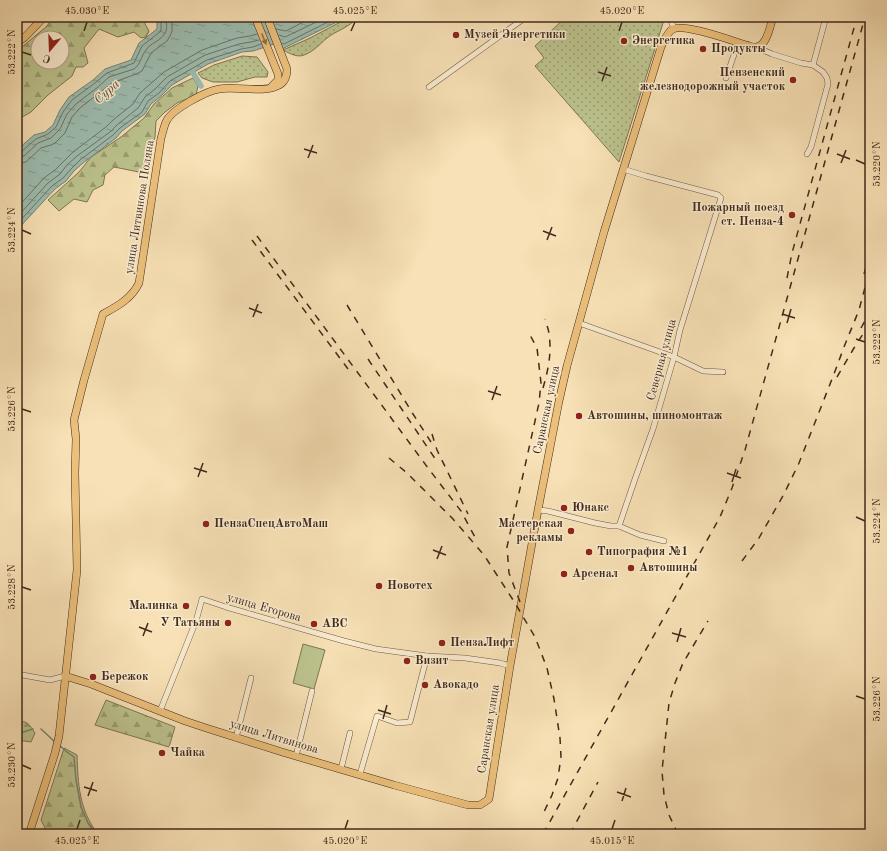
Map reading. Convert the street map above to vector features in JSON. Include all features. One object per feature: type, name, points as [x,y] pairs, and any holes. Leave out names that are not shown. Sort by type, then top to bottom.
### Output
[{"type":"main road","points":[[17,43],[25,37],[44,17]]},
{"type":"main road","points":[[255,17],[278,74],[275,84],[268,88]]},
{"type":"main road","points":[[267,17],[287,69],[285,80],[277,86],[268,88]]},
{"type":"main road","points":[[674,29],[681,27],[698,30],[738,43],[756,47],[762,45],[766,39],[773,17]]},
{"type":"main road","name":"Саранская улица","points":[[480,805],[489,798],[510,666],[538,510],[567,366],[604,232],[661,47],[667,36],[674,29]]},
{"type":"main road","name":"улица Литвинова Поляна","points":[[29,834],[55,753],[61,717],[77,570],[75,473],[76,439],[74,420],[103,314],[116,307],[130,296],[136,290],[139,283],[164,128],[167,120],[177,110],[192,100],[213,90],[229,88],[268,88]]},
{"type":"main road","name":"улица Литвинова","points":[[65,676],[91,684],[185,721],[236,738],[404,788],[468,805],[480,805]]},
{"type":"street","points":[[429,87],[526,17]]},
{"type":"street","points":[[669,17],[674,29]]},
{"type":"street","points":[[813,65],[826,17]]},
{"type":"street","points":[[726,78],[738,43]]},
{"type":"street","points":[[756,47],[779,57],[813,65],[823,72],[827,78],[828,84],[811,148],[807,154]]},
{"type":"street","name":"Северная улица","points":[[620,526],[635,479],[654,429],[680,330],[721,198],[718,195],[623,169]]},
{"type":"street","points":[[579,323],[674,357],[703,371],[723,372]]},
{"type":"street","points":[[538,510],[548,511],[595,523],[620,526],[640,535],[664,541]]},
{"type":"street","name":"улица Егорова","points":[[160,711],[196,622],[202,599],[376,650],[427,656],[465,658],[500,663],[510,666]]},
{"type":"street","points":[[360,774],[377,716],[397,723],[410,722],[427,656]]},
{"type":"street","points":[[17,674],[50,680],[65,676]]},
{"type":"street","points":[[236,738],[251,678]]},
{"type":"street","points":[[296,756],[312,691]]},
{"type":"street","points":[[341,769],[350,733]]},
{"type":"green space","points":[[54,17],[144,17],[145,24],[149,31],[146,37],[141,38],[134,32],[118,37],[99,29],[84,48],[88,63],[83,67],[76,67],[72,76],[48,95],[31,112],[17,120],[17,51],[30,40],[30,70],[70,70],[70,30],[42,30]]},
{"type":"green space","points":[[352,17],[354,21],[327,38],[307,54],[296,56],[283,50],[308,39]]},
{"type":"green space","points":[[566,17],[659,17],[663,23],[619,162],[535,66],[544,58],[535,46]]},
{"type":"green space","points":[[242,56],[257,57],[268,72],[267,77],[255,77],[237,82],[213,82],[202,78],[198,73],[214,65]]},
{"type":"green space","points":[[193,78],[198,86],[196,95],[177,103],[156,121],[155,137],[144,173],[114,167],[105,175],[103,185],[93,190],[87,202],[74,199],[59,211],[48,200],[79,172],[91,157],[121,137],[144,118],[154,104],[172,88]]},
{"type":"green space","points":[[303,644],[325,650],[314,689],[293,683]]},
{"type":"green space","points":[[106,700],[175,727],[169,747],[95,725]]},
{"type":"green space","points":[[17,721],[26,722],[30,725],[35,733],[31,742],[17,740]]},
{"type":"green space","points":[[64,748],[77,755],[79,786],[83,806],[98,834],[67,834],[66,831],[48,834],[41,820]]},
{"type":"water","name":"Сура","points":[[157,17],[347,17],[280,50],[277,43],[253,51],[242,52],[208,64],[172,85],[151,104],[145,114],[74,171],[17,230],[17,150],[34,135],[45,132],[53,125],[60,110],[69,97],[93,80],[105,69],[131,60],[139,43],[157,29]]},
{"type":"waterway","points":[[193,73],[201,86]]},
{"type":"waterway","points":[[17,734],[33,729]]},
{"type":"waterway","points":[[41,729],[55,742]]},
{"type":"waterway","points":[[59,745],[74,757],[76,780],[81,807],[88,823],[96,834]]},
{"type":"railway","points":[[787,278],[792,253],[857,17]]},
{"type":"railway","points":[[543,834],[720,517],[732,488],[745,450],[865,17]]},
{"type":"railway","points":[[257,236],[461,511],[477,541]]},
{"type":"railway","points":[[252,240],[348,369]]},
{"type":"railway","points":[[864,274],[870,253]]},
{"type":"railway","points":[[742,561],[759,538],[784,494],[799,463],[859,310],[870,269]]},
{"type":"railway","points":[[347,305],[431,442]]},
{"type":"railway","points":[[861,328],[870,312]]},
{"type":"railway","points":[[543,388],[550,355],[549,331],[545,319]]},
{"type":"railway","points":[[837,377],[870,323]]},
{"type":"railway","points":[[520,602],[509,573],[507,547],[539,403],[541,383],[537,348],[530,335]]},
{"type":"railway","points":[[368,359],[438,463]]},
{"type":"railway","points":[[432,434],[437,450],[468,514]]},
{"type":"railway","points":[[389,458],[407,473],[453,519],[484,555],[535,637],[547,668],[554,699],[560,738],[561,757],[558,778],[543,814]]},
{"type":"railway","points":[[678,834],[669,815],[664,795],[662,771],[669,703],[683,663],[708,621]]},
{"type":"railway","points":[[570,834],[598,782]]},
{"type":"place","name":"Музей Энергетики","points":[[456,35]]},
{"type":"place","name":"Энергетика","points":[[624,41]]},
{"type":"place","name":"Продукты","points":[[703,49]]},
{"type":"place","name":"Пензенский железнодорожный участок","points":[[793,80]]},
{"type":"place","name":"Пожарный поезд ст. Пенза-4","points":[[792,215]]},
{"type":"place","name":"Автошины, шиномонтаж","points":[[579,416]]},
{"type":"place","name":"Юнакс","points":[[564,508]]},
{"type":"place","name":"ПензаСпецАвтоМаш","points":[[206,524]]},
{"type":"place","name":"Мастерская рекламы","points":[[571,531]]},
{"type":"place","name":"Типография №1","points":[[589,552]]},
{"type":"place","name":"Автошины","points":[[631,568]]},
{"type":"place","name":"Арсенал","points":[[564,574]]},
{"type":"place","name":"Новотех","points":[[379,586]]},
{"type":"place","name":"Малинка","points":[[186,606]]},
{"type":"place","name":"У Татьяны","points":[[228,623]]},
{"type":"place","name":"ABC","points":[[314,624]]},
{"type":"place","name":"ПензаЛифт","points":[[442,643]]},
{"type":"place","name":"Визит","points":[[407,661]]},
{"type":"place","name":"Бережок","points":[[93,677]]},
{"type":"place","name":"Авокадо","points":[[425,685]]},
{"type":"place","name":"Чайка","points":[[162,753]]}]
